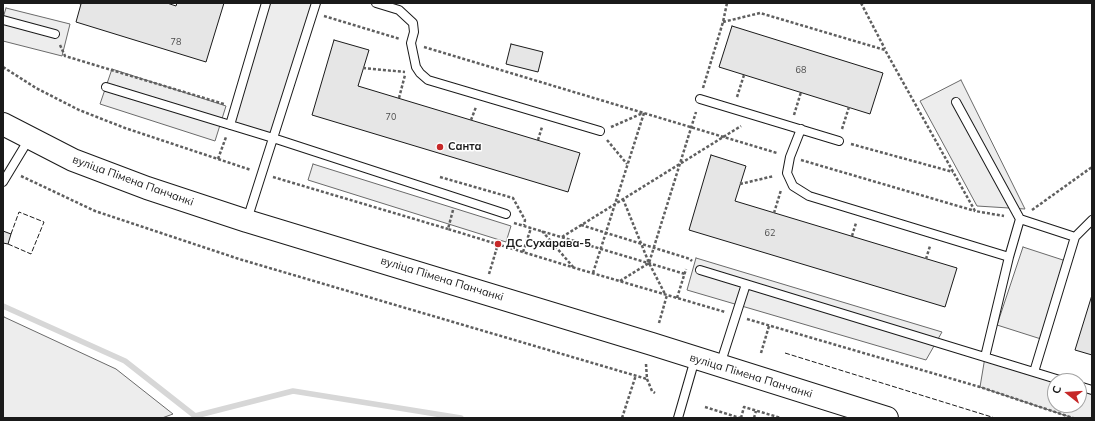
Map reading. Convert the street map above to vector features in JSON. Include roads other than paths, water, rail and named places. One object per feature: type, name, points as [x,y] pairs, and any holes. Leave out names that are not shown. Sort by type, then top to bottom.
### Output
[{"type":"street","name":"вуліца Пімена Панчанкі","points":[[3,124],[73,160],[147,188],[887,418]]},
{"type":"lane","points":[[230,125],[266,3]]},
{"type":"lane","points":[[247,220],[316,3]]},
{"type":"lane","points":[[376,3],[399,10],[413,23],[414,32],[411,43],[416,67],[428,80],[600,131]]},
{"type":"lane","points":[[3,20],[55,34]]},
{"type":"lane","points":[[106,87],[273,138],[506,214]]},
{"type":"lane","points":[[700,99],[839,141]]},
{"type":"lane","points":[[956,102],[1020,219],[1075,237]]},
{"type":"lane","points":[[801,129],[790,157],[787,173],[793,186],[809,196],[1009,257]]},
{"type":"lane","points":[[3,182],[9,170],[30,139]]},
{"type":"lane","points":[[985,357],[1009,257],[1020,219]]},
{"type":"lane","points":[[1034,372],[1075,237],[1092,220]]},
{"type":"lane","points":[[700,270],[1047,376]]},
{"type":"lane","points":[[720,366],[746,284]]},
{"type":"lane","points":[[678,418],[696,358]]},
{"type":"waterway","points":[[3,306],[125,361],[195,416],[293,391],[461,418]]},
{"type":"place","name":"Санта","points":[[440,147]]},
{"type":"place","name":"ДС Сухарава-5","points":[[498,244]]}]
